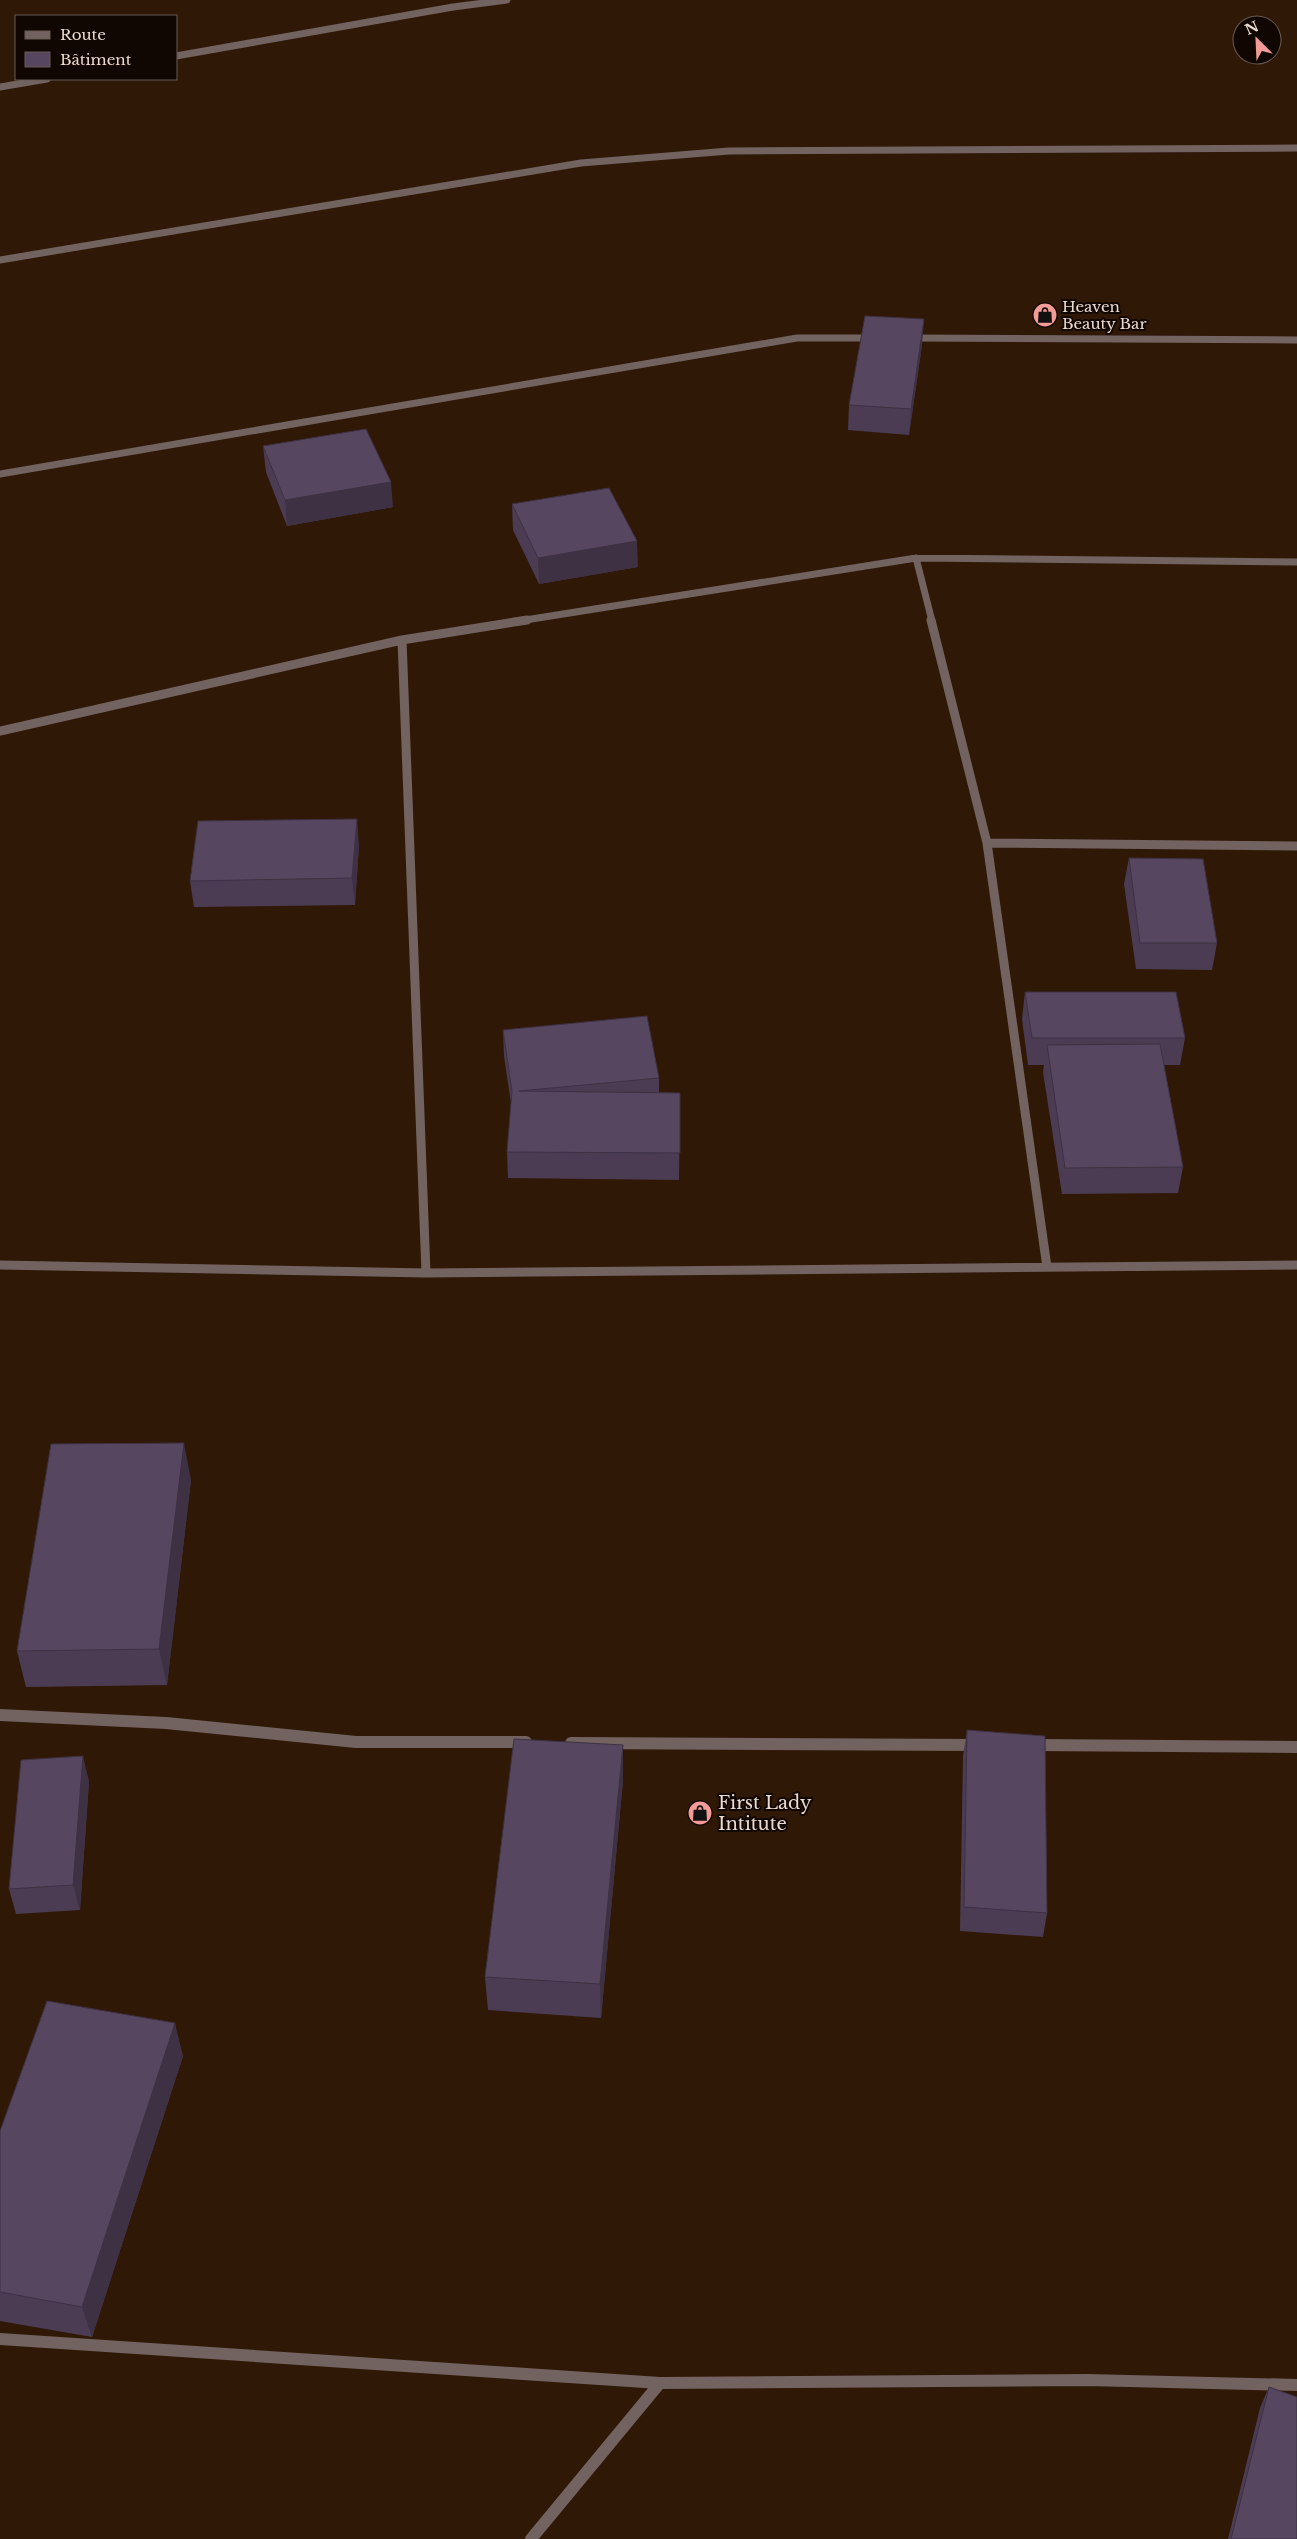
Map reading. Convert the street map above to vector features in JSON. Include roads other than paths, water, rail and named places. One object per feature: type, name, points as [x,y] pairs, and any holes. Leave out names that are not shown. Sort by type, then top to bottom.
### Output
[{"type":"street","points":[[178,56],[453,7],[507,0]]},
{"type":"street","points":[[0,87],[40,80]]},
{"type":"street","points":[[0,260],[590,162],[729,151],[1297,148]]},
{"type":"street","points":[[0,474],[798,338],[887,338]]},
{"type":"street","points":[[897,338],[1297,340]]},
{"type":"street","points":[[0,731],[402,640],[916,558],[1297,562]]},
{"type":"street","points":[[916,558],[987,843],[1047,1267]]},
{"type":"street","points":[[402,640],[426,1273]]},
{"type":"street","points":[[987,843],[1297,846]]},
{"type":"street","points":[[0,1265],[426,1273],[1297,1265]]},
{"type":"street","points":[[0,1715],[166,1723],[356,1742],[534,1742]]},
{"type":"street","points":[[554,1743],[990,1745]]},
{"type":"street","points":[[1020,1745],[1297,1746]]},
{"type":"street","points":[[0,2339],[660,2383],[1087,2380],[1297,2385]]},
{"type":"street","points":[[531,2539],[660,2383]]},
{"type":"place","name":"Heaven Beauty Bar","points":[[1045,315]]},
{"type":"place","name":"First Lady Intitute","points":[[700,1813]]}]
